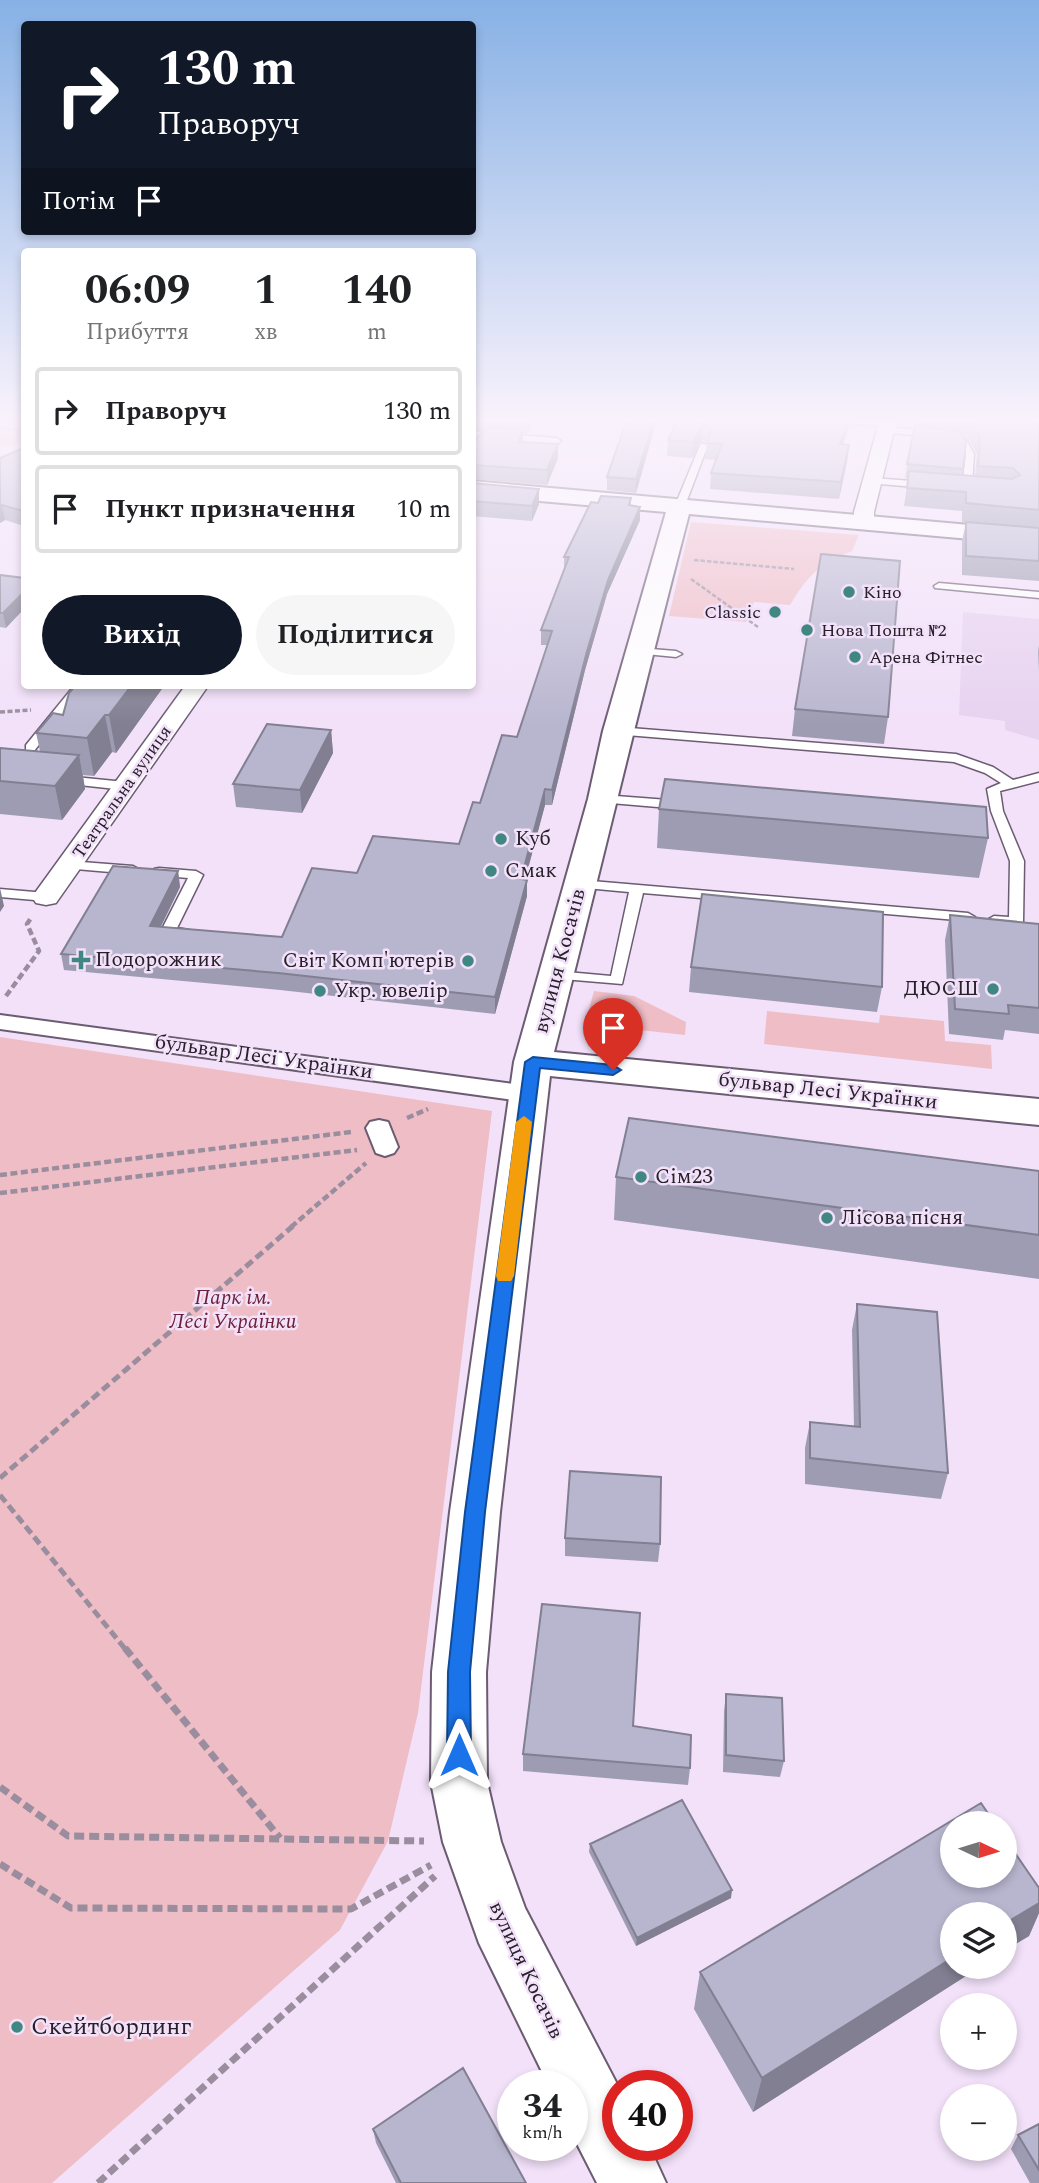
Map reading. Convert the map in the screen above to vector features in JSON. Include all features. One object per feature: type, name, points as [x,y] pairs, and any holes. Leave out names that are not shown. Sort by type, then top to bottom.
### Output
[{"type":"street","name":"вулиця Косачів","points":[[632,2183],[500,1923],[472,1842],[459,1783],[459,1672],[475,1512],[530,1078],[618,732],[658,653],[677,521]]},
{"type":"street","points":[[838,521],[1039,538]]},
{"type":"street","name":"Театральна вулиця","points":[[46,897],[195,689]]},
{"type":"street","name":"бульвар Лесі Українки","points":[[0,1021],[484,1087],[530,1078],[1039,1112]]},
{"type":"lane","points":[[939,586],[1039,595]]},
{"type":"lane","points":[[30,748],[78,689]]},
{"type":"lane","points":[[618,732],[956,758],[989,770],[1011,784]]},
{"type":"lane","points":[[580,884],[1016,922],[1017,861],[1000,834],[993,789],[1039,777]]},
{"type":"lane","points":[[48,778],[125,786]]},
{"type":"lane","points":[[603,799],[692,806]]},
{"type":"lane","points":[[69,865],[197,875],[168,932],[193,934]]},
{"type":"lane","points":[[556,975],[617,981],[637,889]]},
{"type":"lane","points":[[0,893],[46,897]]},
{"type":"path","points":[[684,560],[794,569]]},
{"type":"path","points":[[689,577],[758,627]]},
{"type":"path","points":[[0,1004],[39,951],[27,924],[46,897]]},
{"type":"path","points":[[0,1478],[382,1138],[484,1087]]},
{"type":"path","points":[[0,1175],[382,1138]]},
{"type":"path","points":[[0,1193],[382,1138]]},
{"type":"path","points":[[0,1495],[280,1839]]},
{"type":"path","points":[[0,1787],[68,1836],[472,1842]]},
{"type":"path","points":[[0,1864],[71,1908],[351,1909],[472,1842]]},
{"type":"path","points":[[98,2183],[472,1842]]},
{"type":"shaded area","points":[[963,612],[1039,619],[1039,740],[1005,730],[1005,721],[959,715]]},
{"type":"green space","points":[[691,522],[859,535],[852,551],[815,572],[790,605],[754,602],[746,622],[669,616]]},
{"type":"green space","points":[[594,991],[634,996],[686,1022],[685,1035],[585,1024]]},
{"type":"green space","points":[[767,1011],[879,1023],[880,1015],[944,1021],[945,1041],[991,1045],[992,1069],[764,1044]]},
{"type":"green space","name":"Парк ім. Лесі Українки","points":[[0,1037],[492,1111],[418,1713],[388,1841],[340,1930],[52,2183],[0,2183]]},
{"type":"building","points":[[582,521],[634,521],[608,580],[552,790],[545,789],[521,879],[527,880],[495,997],[278,973],[61,954],[113,866],[178,871],[150,926],[282,937],[312,868],[357,873],[373,836],[459,844],[473,802],[480,803],[502,735],[517,737],[552,631],[541,630],[569,557],[564,557]]},
{"type":"building","points":[[966,522],[1039,528],[1039,561],[966,556]]},
{"type":"building","points":[[821,554],[900,561],[888,717],[795,709]]},
{"type":"building","points":[[0,575],[21,578],[21,595],[0,613]]},
{"type":"building","points":[[72,689],[129,689],[87,738],[36,733],[53,713],[63,715]]},
{"type":"building","points":[[267,724],[331,730],[300,790],[233,784]]},
{"type":"building","points":[[0,748],[79,755],[55,786],[0,781]]},
{"type":"building","points":[[665,779],[986,807],[988,838],[659,809]]},
{"type":"building","points":[[702,894],[883,912],[882,987],[691,967]]},
{"type":"building","name":"ДЮСШ","points":[[950,915],[1039,924],[1039,1008],[1008,1005],[1009,1014],[955,1009]]},
{"type":"building","points":[[629,1118],[1039,1171],[1039,1235],[616,1177]]},
{"type":"building","points":[[857,1304],[937,1312],[948,1473],[810,1458],[810,1422],[860,1427]]},
{"type":"building","points":[[570,1471],[661,1477],[660,1544],[565,1538]]},
{"type":"building","points":[[542,1604],[640,1613],[633,1726],[691,1735],[690,1768],[523,1754]]},
{"type":"building","points":[[726,1694],[782,1698],[784,1761],[726,1755]]},
{"type":"building","points":[[682,1800],[732,1890],[637,1938],[590,1844]]},
{"type":"building","points":[[981,1803],[986,1811],[968,1811]]},
{"type":"building","points":[[940,1828],[940,1888],[1017,1888],[1017,1856],[1039,1888],[1039,1903],[1017,1916],[1017,1902],[940,1902],[940,1966],[762,2078],[700,1972]]},
{"type":"building","points":[[463,2068],[497,2130],[497,2161],[514,2161],[526,2183],[401,2183],[373,2129]]},
{"type":"building","points":[[1039,2124],[1039,2170],[1018,2135]]},
{"type":"slow traffic","points":[[505,1276],[524,1122]]},
{"type":"place","name":"Кіно","points":[[849,592]]},
{"type":"place","name":"Classic","points":[[775,612]]},
{"type":"place","name":"Нова Пошта №2","points":[[807,630]]},
{"type":"place","name":"Арена Фітнес","points":[[855,657]]},
{"type":"place","name":"Куб","points":[[501,839]]},
{"type":"place","name":"Смак","points":[[491,871]]},
{"type":"place","name":"Подорожник","points":[[81,960]]},
{"type":"place","name":"Світ Комп'ютерів","points":[[468,961]]},
{"type":"place","name":"ДЮСШ","points":[[993,989]]},
{"type":"place","name":"Укр. ювелір","points":[[320,991]]},
{"type":"place","name":"Сім23","points":[[641,1177]]},
{"type":"place","name":"Лісова пісня","points":[[827,1218]]},
{"type":"place","name":"Скейтбординг","points":[[17,2027]]},
{"type":"route","points":[[459,1755],[459,1672],[475,1512],[533,1062],[613,1070]]}]
